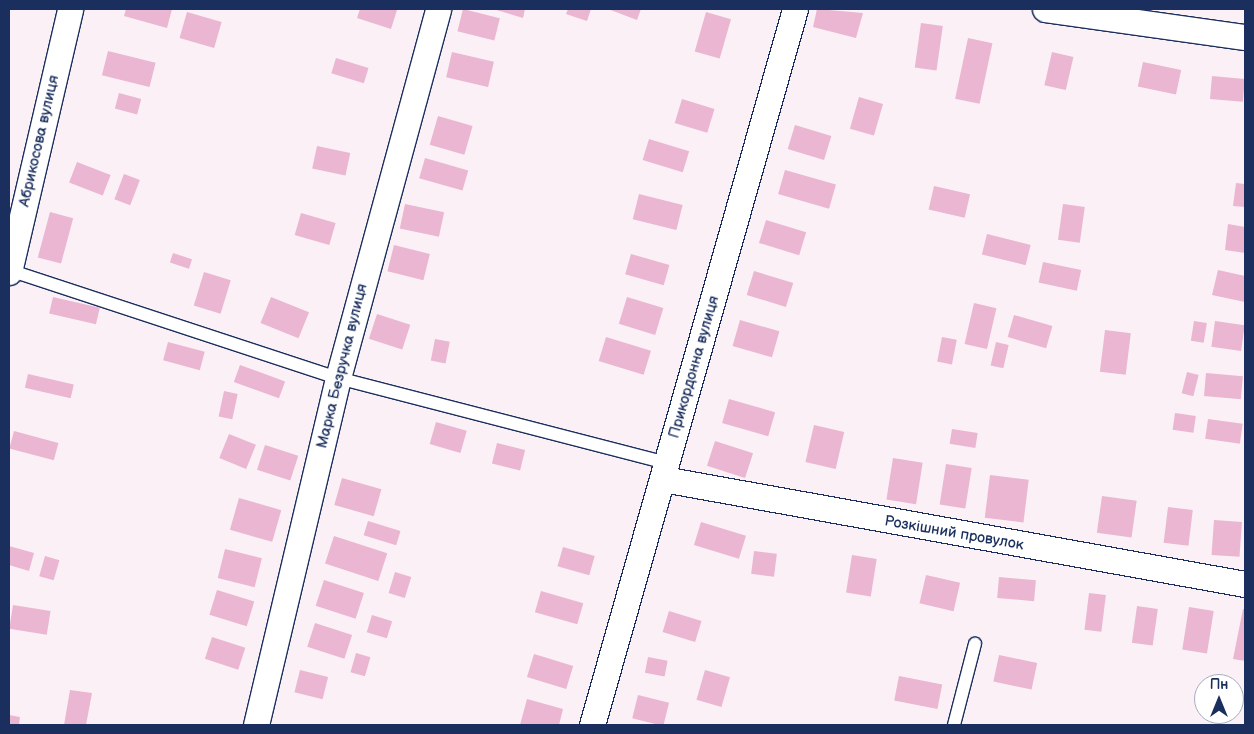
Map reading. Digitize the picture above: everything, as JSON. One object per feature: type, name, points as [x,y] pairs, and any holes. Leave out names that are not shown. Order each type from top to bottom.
[{"type":"street","name":"Абрикосова вулиця","points":[[9,271],[70,9]]},
{"type":"street","name":"Марка Безручка вулиця","points":[[256,725],[338,378],[438,9]]},
{"type":"street","name":"Прикордонна вулиця","points":[[592,725],[795,9]]},
{"type":"street","points":[[1045,9],[1245,37]]},
{"type":"street","name":"Розкішний провулок","points":[[665,471],[1245,584]]},
{"type":"lane","points":[[9,271],[338,378],[665,471]]},
{"type":"lane","points":[[954,725],[975,644]]},
{"type":"building","points":[[126,9],[172,9],[167,28],[124,16]]},
{"type":"building","points":[[360,9],[397,10],[391,29],[357,18]]},
{"type":"building","points":[[463,9],[500,18],[494,41],[457,31]]},
{"type":"building","points":[[493,9],[525,9],[523,18]]},
{"type":"building","points":[[568,9],[591,9],[587,21],[566,14]]},
{"type":"building","points":[[608,9],[641,9],[637,20]]},
{"type":"building","points":[[817,9],[863,13],[856,38],[813,27]]},
{"type":"building","points":[[187,12],[222,22],[214,48],[180,38]]},
{"type":"building","points":[[706,12],[731,19],[720,59],[695,51]]},
{"type":"building","points":[[921,23],[943,26],[937,71],[915,68]]},
{"type":"building","points":[[968,38],[992,43],[980,104],[955,99]]},
{"type":"building","points":[[108,51],[156,63],[149,87],[102,75]]},
{"type":"building","points":[[452,52],[494,62],[488,87],[446,77]]},
{"type":"building","points":[[1052,52],[1073,57],[1066,90],[1044,85]]},
{"type":"building","points":[[336,58],[369,68],[364,83],[331,73]]},
{"type":"building","points":[[1143,62],[1181,70],[1176,95],[1138,86]]},
{"type":"building","points":[[1212,76],[1245,79],[1243,102],[1210,99]]},
{"type":"building","points":[[119,93],[141,99],[137,114],[115,108]]},
{"type":"building","points":[[859,97],[883,104],[874,136],[850,129]]},
{"type":"building","points":[[682,99],[715,109],[707,133],[675,123]]},
{"type":"building","points":[[438,116],[473,126],[464,155],[430,145]]},
{"type":"building","points":[[795,125],[831,136],[824,160],[788,149]]},
{"type":"building","points":[[649,139],[689,151],[683,172],[643,160]]},
{"type":"building","points":[[317,146],[350,153],[345,176],[312,168]]},
{"type":"building","points":[[425,158],[468,170],[462,191],[419,178]]},
{"type":"building","points":[[77,162],[111,175],[103,195],[69,183]]},
{"type":"building","points":[[785,170],[836,185],[829,209],[778,194]]},
{"type":"building","points":[[124,174],[140,180],[130,205],[114,199]]},
{"type":"building","points":[[1236,183],[1245,184],[1245,207],[1233,206]]},
{"type":"building","points":[[934,186],[970,194],[965,218],[929,209]]},
{"type":"building","points":[[639,194],[683,205],[676,230],[633,219]]},
{"type":"building","points":[[405,204],[444,212],[439,237],[400,228]]},
{"type":"building","points":[[1063,204],[1085,207],[1080,243],[1058,240]]},
{"type":"building","points":[[50,212],[73,218],[61,264],[38,257]]},
{"type":"building","points":[[301,213],[336,223],[329,245],[295,235]]},
{"type":"building","points":[[766,220],[806,232],[799,255],[759,243]]},
{"type":"building","points":[[1228,224],[1245,227],[1245,253],[1225,250]]},
{"type":"building","points":[[987,234],[1031,245],[1026,265],[982,254]]},
{"type":"building","points":[[394,245],[430,254],[423,280],[387,271]]},
{"type":"building","points":[[173,253],[192,259],[189,269],[170,263]]},
{"type":"building","points":[[631,254],[669,265],[664,285],[625,274]]},
{"type":"building","points":[[1043,262],[1081,270],[1077,291],[1039,283]]},
{"type":"building","points":[[1218,270],[1245,276],[1245,302],[1212,295]]},
{"type":"building","points":[[754,271],[793,283],[786,307],[747,295]]},
{"type":"building","points":[[204,272],[231,280],[221,314],[194,305]]},
{"type":"building","points":[[53,297],[100,308],[96,324],[49,314]]},
{"type":"building","points":[[271,297],[309,312],[299,338],[261,323]]},
{"type":"building","points":[[627,297],[663,308],[655,335],[619,324]]},
{"type":"building","points":[[974,303],[996,308],[987,349],[965,344]]},
{"type":"building","points":[[377,314],[410,325],[402,350],[369,339]]},
{"type":"building","points":[[1014,315],[1052,326],[1046,348],[1008,337]]},
{"type":"building","points":[[740,320],[779,331],[772,357],[733,346]]},
{"type":"building","points":[[1194,321],[1207,323],[1204,343],[1191,341]]},
{"type":"building","points":[[1215,321],[1245,325],[1241,351],[1211,347]]},
{"type":"building","points":[[1105,330],[1131,333],[1126,375],[1100,372]]},
{"type":"building","points":[[606,337],[651,351],[644,375],[599,361]]},
{"type":"building","points":[[942,337],[957,340],[952,364],[937,362]]},
{"type":"building","points":[[435,339],[450,342],[446,363],[431,361]]},
{"type":"building","points":[[168,342],[205,352],[200,370],[163,360]]},
{"type":"building","points":[[996,342],[1009,345],[1003,368],[991,365]]},
{"type":"building","points":[[240,365],[285,381],[279,398],[234,382]]},
{"type":"building","points":[[1187,372],[1199,375],[1193,396],[1182,393]]},
{"type":"building","points":[[1206,373],[1243,376],[1241,399],[1204,396]]},
{"type":"building","points":[[28,374],[74,385],[71,398],[25,388]]},
{"type":"building","points":[[224,391],[238,394],[232,419],[219,416]]},
{"type":"building","points":[[729,399],[775,412],[768,436],[722,423]]},
{"type":"building","points":[[1175,413],[1196,416],[1193,433],[1173,430]]},
{"type":"building","points":[[1208,419],[1243,424],[1240,444],[1205,439]]},
{"type":"building","points":[[436,422],[467,431],[460,453],[430,444]]},
{"type":"building","points":[[814,425],[844,432],[836,469],[805,462]]},
{"type":"building","points":[[952,429],[978,433],[975,448],[950,444]]},
{"type":"building","points":[[14,431],[58,443],[54,460],[9,448]]},
{"type":"building","points":[[229,434],[256,445],[246,469],[219,458]]},
{"type":"building","points":[[715,441],[753,453],[745,478],[707,466]]},
{"type":"building","points":[[497,443],[525,450],[520,470],[492,463]]},
{"type":"building","points":[[265,445],[298,456],[290,481],[257,470]]},
{"type":"building","points":[[893,458],[923,463],[916,504],[886,499]]},
{"type":"building","points":[[946,464],[972,468],[965,509],[940,504]]},
{"type":"building","points":[[990,475],[1029,480],[1023,522],[985,518]]},
{"type":"building","points":[[342,478],[381,489],[374,516],[334,505]]},
{"type":"building","points":[[1102,496],[1137,501],[1132,538],[1097,533]]},
{"type":"building","points":[[239,498],[281,510],[272,542],[230,530]]},
{"type":"building","points":[[1168,507],[1193,510],[1188,546],[1164,543]]},
{"type":"building","points":[[1214,520],[1242,522],[1239,557],[1212,555]]},
{"type":"building","points":[[368,521],[401,531],[396,545],[364,535]]},
{"type":"building","points":[[701,522],[746,536],[739,559],[694,545]]},
{"type":"building","points":[[334,536],[387,553],[378,581],[325,564]]},
{"type":"building","points":[[9,546],[34,553],[29,571],[9,565]]},
{"type":"building","points":[[563,547],[595,556],[589,575],[557,566]]},
{"type":"building","points":[[225,549],[262,558],[255,587],[218,578]]},
{"type":"building","points":[[754,551],[777,554],[774,577],[751,574]]},
{"type":"building","points":[[852,555],[877,559],[871,596],[846,593]]},
{"type":"building","points":[[45,556],[59,560],[54,580],[39,576]]},
{"type":"building","points":[[395,572],[411,577],[405,598],[389,593]]},
{"type":"building","points":[[926,575],[960,583],[954,611],[919,603]]},
{"type":"building","points":[[999,577],[1036,580],[1034,601],[997,598]]},
{"type":"building","points":[[324,580],[364,593],[356,619],[316,606]]},
{"type":"building","points":[[217,590],[254,601],[247,626],[209,615]]},
{"type":"building","points":[[541,591],[583,603],[577,624],[535,612]]},
{"type":"building","points":[[1089,593],[1106,595],[1101,632],[1084,630]]},
{"type":"building","points":[[13,605],[51,611],[47,635],[9,629]]},
{"type":"building","points":[[1137,606],[1158,609],[1153,646],[1132,643]]},
{"type":"building","points":[[1189,607],[1214,611],[1207,653],[1182,649]]},
{"type":"building","points":[[1243,609],[1245,609],[1245,661],[1233,659]]},
{"type":"building","points":[[669,611],[702,621],[695,642],[663,632]]},
{"type":"building","points":[[372,615],[392,621],[387,638],[367,632]]},
{"type":"building","points":[[315,623],[352,635],[344,659],[307,647]]},
{"type":"building","points":[[212,637],[245,648],[238,670],[205,659]]},
{"type":"building","points":[[356,653],[370,657],[365,676],[350,672]]},
{"type":"building","points":[[534,654],[573,666],[566,689],[527,677]]},
{"type":"building","points":[[999,655],[1037,663],[1032,690],[993,681]]},
{"type":"building","points":[[648,657],[668,661],[665,677],[645,673]]},
{"type":"building","points":[[300,670],[328,677],[323,699],[294,692]]},
{"type":"building","points":[[705,670],[730,677],[721,707],[696,700]]},
{"type":"building","points":[[899,676],[942,684],[937,709],[894,701]]},
{"type":"building","points":[[70,690],[92,693],[86,725],[64,725]]},
{"type":"building","points":[[638,695],[669,703],[663,725],[632,718]]},
{"type":"building","points":[[527,699],[563,709],[559,725],[520,725]]},
{"type":"building","points":[[9,715],[20,717],[19,725],[9,725]]}]
